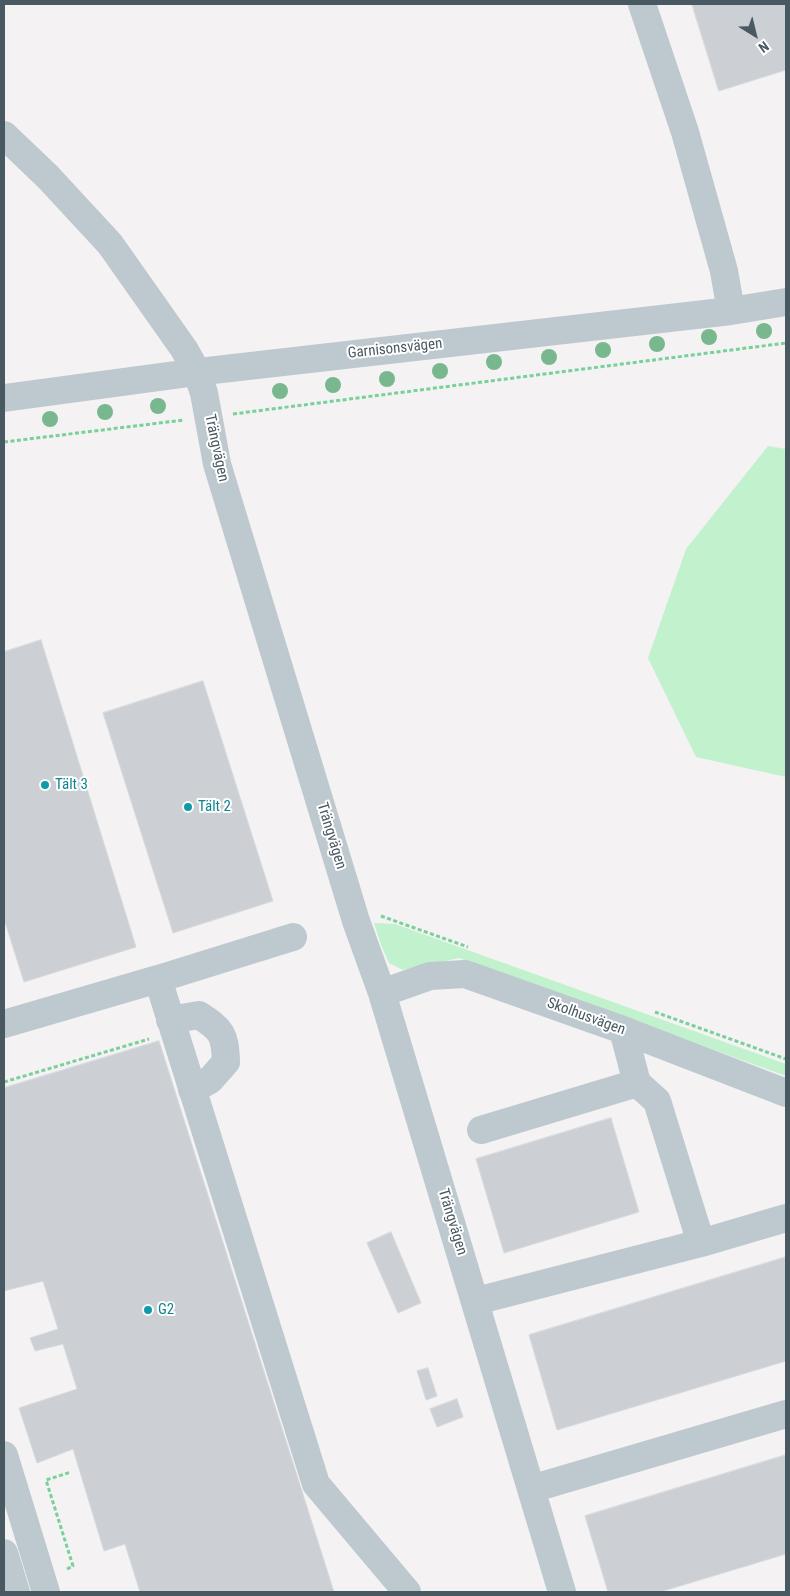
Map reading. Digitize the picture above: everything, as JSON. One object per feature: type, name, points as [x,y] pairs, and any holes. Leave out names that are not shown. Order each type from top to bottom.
[{"type":"street","points":[[642,4],[685,132],[724,270],[731,311]]},
{"type":"street","name":"Trängvägen","points":[[4,135],[48,177],[110,244],[184,349],[197,372],[204,393],[217,464],[356,921],[382,993],[562,1592]]},
{"type":"street","name":"Garnisonsvägen","points":[[4,398],[197,372],[731,311],[786,302]]},
{"type":"street","points":[[4,1024],[293,937]]},
{"type":"street","name":"Skolhusvägen","points":[[382,993],[430,976],[466,974],[623,1030],[786,1093]]},
{"type":"street","points":[[158,979],[316,1484],[407,1592]]},
{"type":"street","points":[[170,1020],[199,1015],[217,1027],[226,1042],[226,1062],[210,1080],[192,1090]]},
{"type":"street","points":[[623,1030],[637,1083],[657,1101],[701,1243]]},
{"type":"street","points":[[481,1130],[637,1083]]},
{"type":"street","points":[[476,1301],[701,1243],[786,1218]]},
{"type":"street","points":[[531,1489],[786,1414]]},
{"type":"street","points":[[4,1455],[46,1592]]},
{"type":"street","points":[[4,1553],[16,1592]]},
{"type":"path","points":[[236,413],[786,343]]},
{"type":"path","points":[[4,442],[185,420]]},
{"type":"path","points":[[4,1082],[130,1044]]},
{"type":"path","points":[[67,1569],[74,1566],[46,1480],[71,1472]]},
{"type":"green space","points":[[768,446],[786,449],[786,777],[696,757],[648,658],[686,549]]},
{"type":"green space","points":[[374,923],[395,924],[786,1064],[786,1076],[459,958],[403,970],[389,963]]},
{"type":"building","points":[[692,4],[786,4],[786,70],[719,91]]},
{"type":"building","name":"Tält 3","points":[[41,640],[136,947],[24,982],[4,919],[4,652]]},
{"type":"building","name":"Tält 2","points":[[203,681],[273,901],[173,933],[103,713]]},
{"type":"building","name":"G2","points":[[159,1041],[334,1592],[140,1592],[125,1544],[104,1551],[73,1449],[37,1463],[19,1408],[77,1389],[63,1344],[35,1351],[30,1338],[58,1329],[43,1281],[4,1291],[4,1088]]},
{"type":"building","points":[[611,1118],[639,1212],[504,1253],[476,1159]]},
{"type":"building","points":[[391,1232],[421,1303],[398,1313],[367,1243]]},
{"type":"building","points":[[786,1257],[786,1361],[557,1430],[529,1335]]},
{"type":"building","points":[[428,1368],[437,1396],[426,1400],[417,1371]]},
{"type":"building","points":[[457,1399],[463,1417],[437,1427],[430,1409]]},
{"type":"building","points":[[786,1455],[786,1554],[660,1592],[608,1592],[585,1516]]},
{"type":"place","name":"Tält 3","points":[[45,785]]},
{"type":"place","name":"Tält 2","points":[[188,807]]},
{"type":"place","name":"G2","points":[[148,1310]]}]
